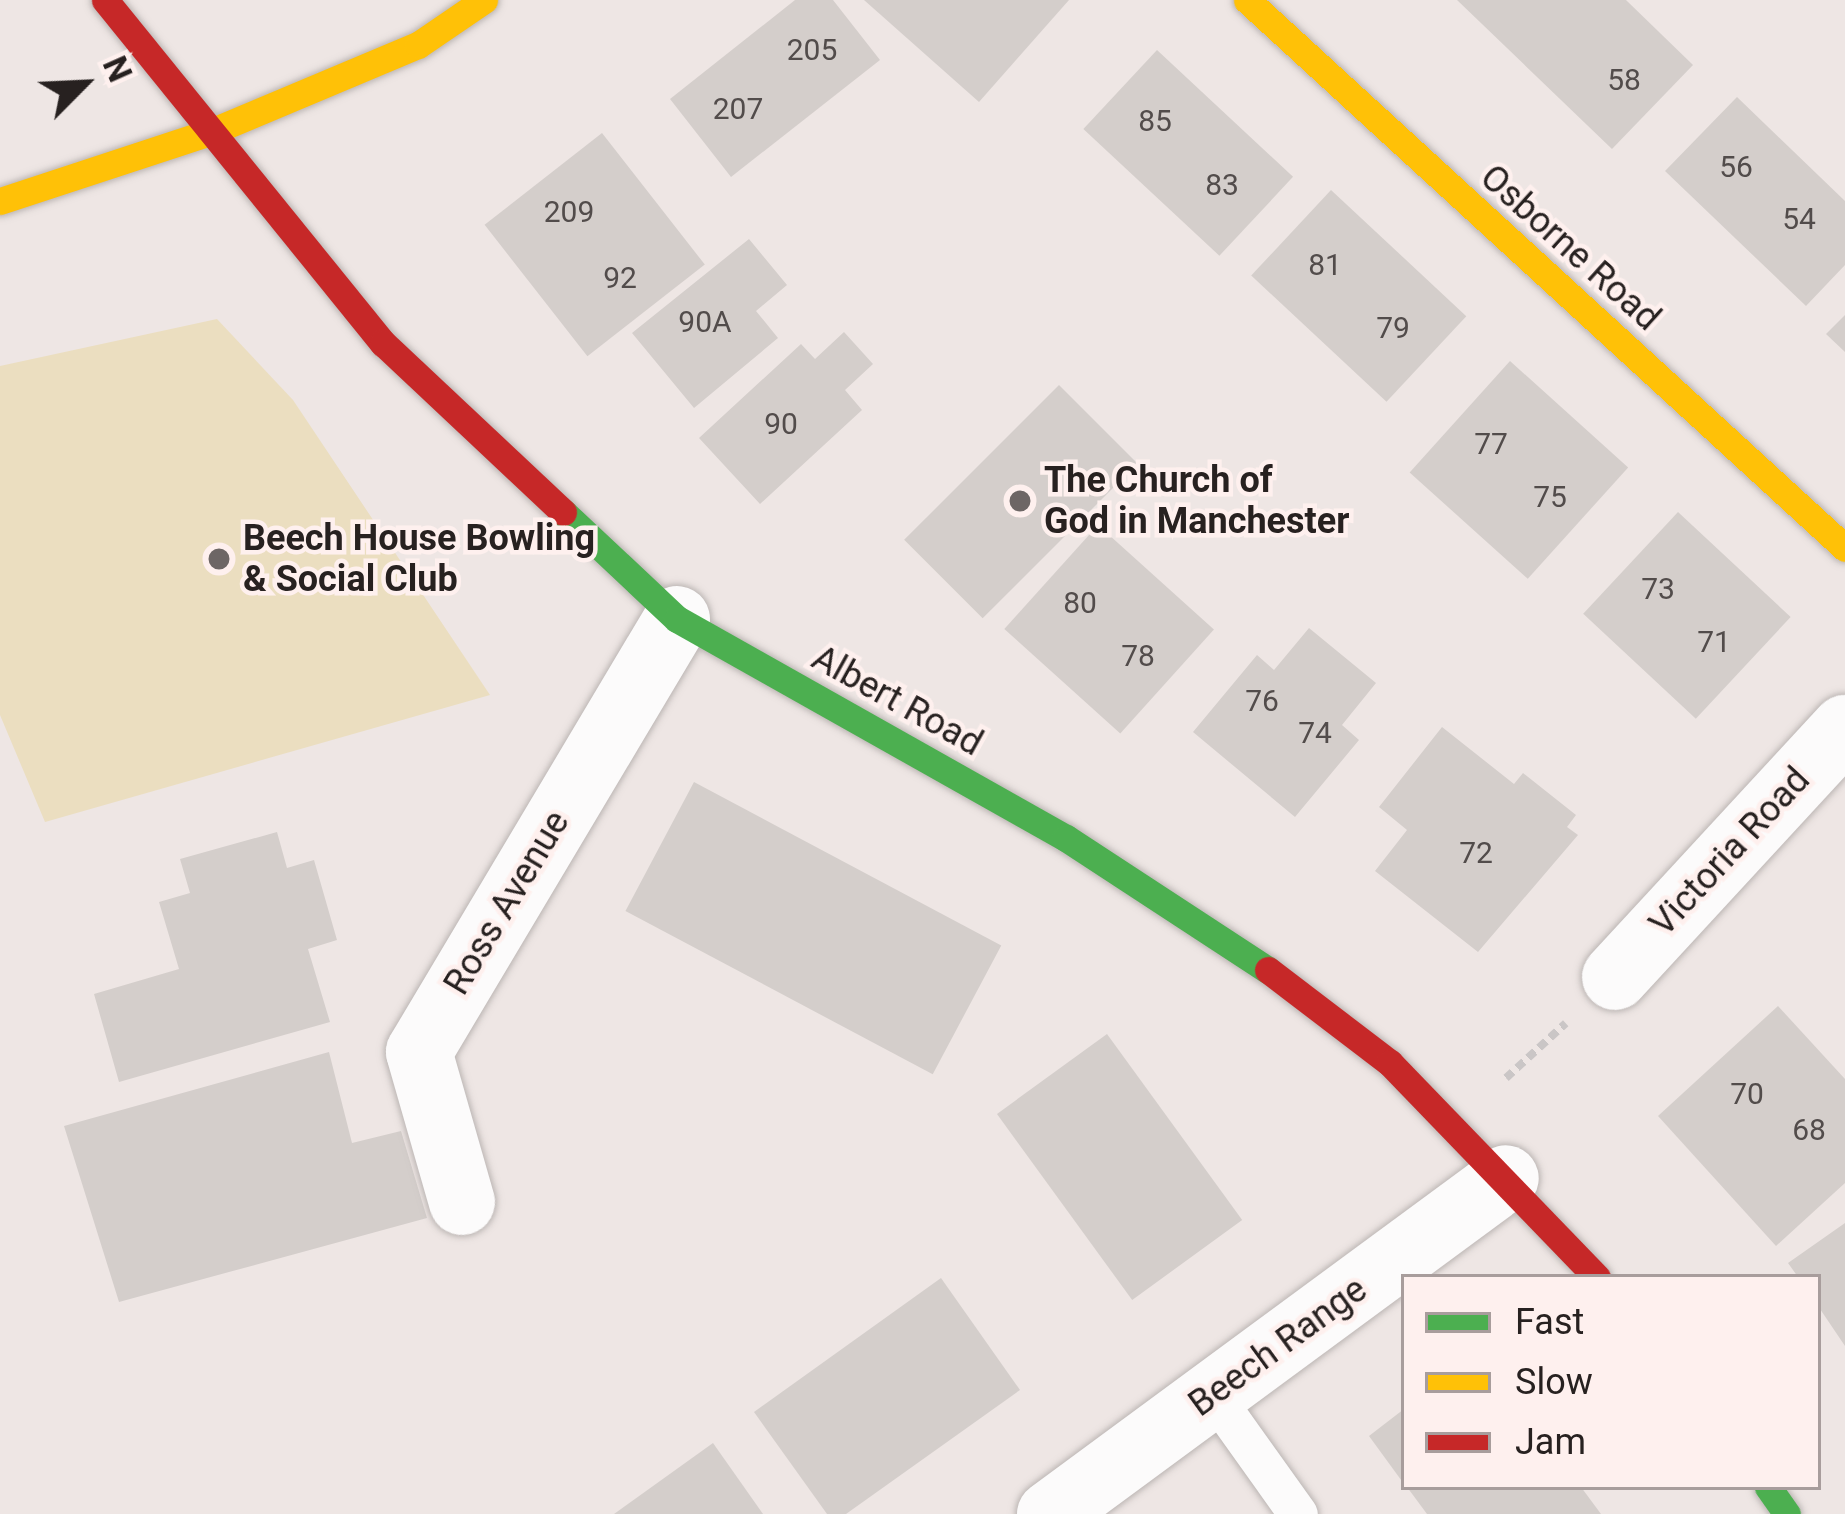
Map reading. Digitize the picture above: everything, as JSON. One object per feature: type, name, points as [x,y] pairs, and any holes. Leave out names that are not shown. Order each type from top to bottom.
[{"type":"main road","name":"Albert Road","points":[[105,0],[213,131],[314,266],[436,400],[677,619],[1066,838],[1241,949],[1390,1064],[1506,1178],[1594,1274]]},
{"type":"main road","points":[[0,201],[213,131],[418,45],[484,0]]},
{"type":"main road","name":"Osborne Road","points":[[1246,0],[1845,548]]},
{"type":"street","name":"Ross Avenue","points":[[462,1202],[418,1052],[677,619]]},
{"type":"street","name":"Victoria Road","points":[[1615,976],[1845,728]]},
{"type":"street","name":"Beech Range","points":[[1050,1514],[1506,1178]]},
{"type":"lane","points":[[1213,1395],[1298,1514]]},
{"type":"path","points":[[1454,1127],[1615,976]]},
{"type":"shaded area","points":[[217,319],[293,400],[490,695],[45,822],[0,715],[0,366]]},
{"type":"building","points":[[795,0],[833,0],[880,60],[731,177],[670,99]]},
{"type":"building","points":[[864,0],[1069,0],[979,102]]},
{"type":"building","points":[[1457,0],[1626,0],[1693,65],[1612,149]]},
{"type":"building","points":[[1157,50],[1293,177],[1219,256],[1083,129]]},
{"type":"building","points":[[1737,97],[1845,201],[1845,265],[1806,306],[1665,171]]},
{"type":"building","points":[[602,133],[705,265],[587,356],[485,225]]},
{"type":"building","points":[[1331,190],[1466,316],[1387,402],[1251,276]]},
{"type":"building","points":[[749,239],[787,285],[756,311],[778,338],[694,408],[632,333]]},
{"type":"building","points":[[1845,315],[1845,352],[1826,334]]},
{"type":"building","points":[[844,332],[873,364],[845,390],[862,410],[760,504],[699,438],[801,344],[815,359]]},
{"type":"building","points":[[1510,361],[1628,467],[1528,579],[1410,472]]},
{"type":"building","name":"The Church of God in Manchester","points":[[1059,385],[1137,463],[983,618],[904,540]]},
{"type":"building","points":[[1678,512],[1791,617],[1696,719],[1583,614]]},
{"type":"building","points":[[1098,525],[1214,629],[1120,733],[1004,629]]},
{"type":"building","points":[[1309,628],[1376,683],[1342,725],[1359,740],[1295,817],[1193,732],[1257,655],[1274,670]]},
{"type":"building","points":[[1442,727],[1514,784],[1523,773],[1576,815],[1567,827],[1578,835],[1478,952],[1375,871],[1407,830],[1379,807]]},
{"type":"building","points":[[694,782],[1001,945],[933,1074],[625,911]]},
{"type":"building","points":[[277,832],[287,868],[314,860],[337,940],[308,949],[330,1022],[119,1082],[94,994],[179,969],[159,902],[190,893],[180,859]]},
{"type":"building","points":[[1778,1006],[1845,1079],[1845,1183],[1776,1246],[1658,1116]]},
{"type":"building","points":[[1107,1034],[1242,1220],[1132,1300],[997,1114]]},
{"type":"building","points":[[329,1052],[352,1143],[401,1131],[427,1218],[119,1302],[64,1126]]},
{"type":"building","points":[[1845,1223],[1845,1346],[1821,1310],[1821,1274],[1796,1274],[1788,1263]]},
{"type":"building","points":[[941,1278],[1020,1390],[846,1514],[827,1514],[754,1412]]},
{"type":"building","points":[[1401,1411],[1401,1480],[1369,1436]]},
{"type":"building","points":[[713,1443],[763,1514],[614,1514]]},
{"type":"building","points":[[1409,1490],[1583,1490],[1601,1514],[1427,1514]]},
{"type":"traffic: fast","points":[[563,512],[677,619],[1066,838],[1268,970]]},
{"type":"traffic: fast","points":[[1770,1490],[1787,1514]]},
{"type":"traffic: slow","points":[[0,201],[213,131],[418,45],[484,0]]},
{"type":"traffic: slow","points":[[1247,0],[1845,548]]},
{"type":"traffic: jam","points":[[105,0],[383,343],[563,512]]},
{"type":"traffic: jam","points":[[1268,970],[1390,1063],[1594,1274]]},
{"type":"place","name":"The Church of God in Manchester","points":[[1020,501]]},
{"type":"place","name":"Beech House Bowling & Social Club","points":[[219,559]]}]
